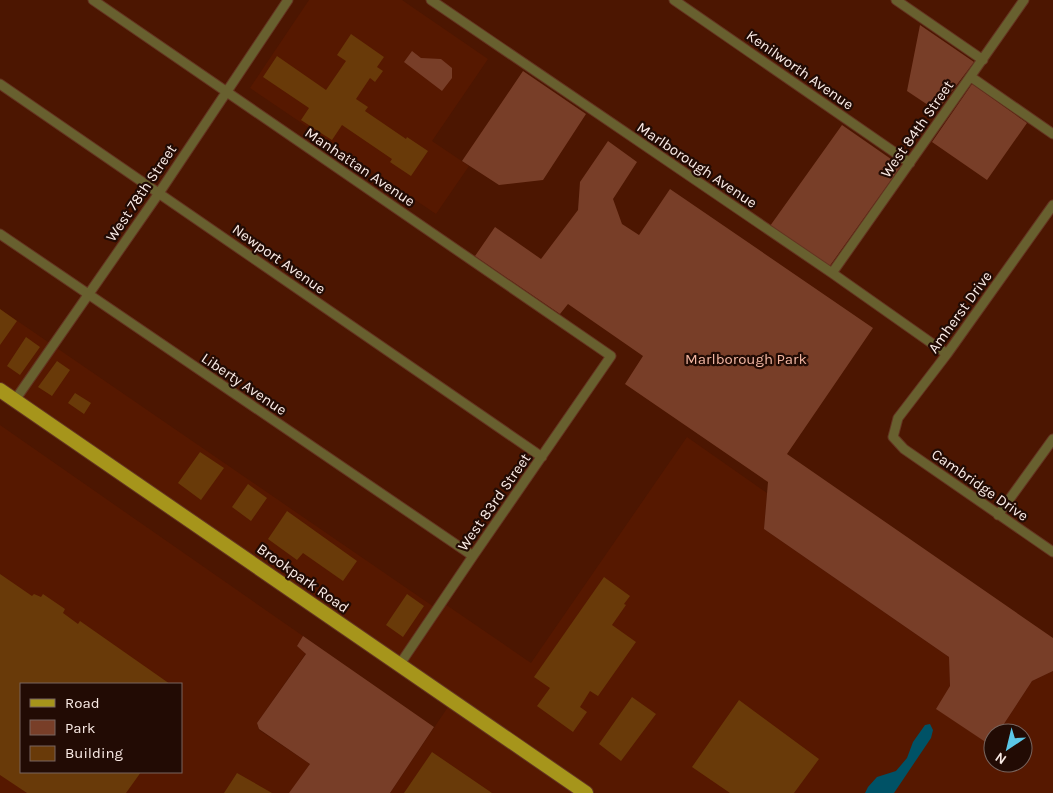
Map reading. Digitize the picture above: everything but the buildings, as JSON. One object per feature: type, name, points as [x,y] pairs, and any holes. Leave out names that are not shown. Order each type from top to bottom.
[{"type":"main road","name":"Brookpark Road","points":[[0,390],[586,793]]},
{"type":"street","name":"Manhattan Avenue","points":[[92,0],[611,356]]},
{"type":"street","name":"West 78th Street","points":[[15,400],[159,193],[288,0]]},
{"type":"street","name":"Marlborough Avenue","points":[[431,0],[832,273],[947,354]]},
{"type":"street","name":"Kenilworth Avenue","points":[[674,0],[910,163]]},
{"type":"street","points":[[896,0],[982,60]]},
{"type":"street","name":"West 84th Street","points":[[832,273],[1024,0]]},
{"type":"street","points":[[971,77],[1053,134]]},
{"type":"street","name":"Newport Avenue","points":[[0,84],[542,457]]},
{"type":"street","name":"Amherst Drive","points":[[893,437],[898,418],[947,354],[1053,205]]},
{"type":"street","name":"Liberty Avenue","points":[[0,234],[473,556]]},
{"type":"street","name":"West 83rd Street","points":[[400,664],[611,356]]},
{"type":"street","name":"Cambridge Drive","points":[[893,437],[904,449],[1053,552]]},
{"type":"street","points":[[998,515],[1053,439]]},
{"type":"shaded area","points":[[309,0],[402,0],[488,59],[432,141],[469,166],[436,214],[250,88]]},
{"type":"shaded area","points":[[0,309],[437,609],[442,602],[531,663],[687,437],[767,493],[764,529],[949,657],[950,686],[983,739],[983,773],[1033,773],[1033,723],[1005,723],[1032,681],[1053,671],[1053,793],[595,793],[0,383]]},
{"type":"shaded area","points":[[0,425],[303,636],[297,646],[306,653],[257,723],[259,730],[310,764],[290,793],[0,793]]},
{"type":"shaded area","points":[[448,707],[573,793],[390,793]]},
{"type":"green space","points":[[920,25],[974,62],[937,111],[907,91]]},
{"type":"green space","points":[[412,51],[421,58],[441,59],[452,68],[452,78],[442,91],[404,62]]},
{"type":"green space","points":[[523,71],[586,114],[543,180],[499,185],[462,161]]},
{"type":"green space","points":[[972,84],[1027,123],[987,180],[932,142]]},
{"type":"green space","points":[[842,125],[901,166],[829,267],[770,226]]},
{"type":"green space","name":"Marlborough Park","points":[[608,141],[637,162],[613,199],[622,224],[639,235],[670,189],[873,328],[787,454],[1053,638],[1053,671],[1032,681],[1005,723],[983,723],[983,740],[936,709],[950,686],[949,657],[764,529],[768,482],[625,384],[643,356],[568,304],[560,314],[475,256],[495,227],[541,259],[578,210],[580,182]]},
{"type":"green space","points":[[303,636],[434,727],[390,793],[289,793],[310,764],[259,729],[257,723],[306,654],[297,646]]},
{"type":"water","points":[[930,724],[933,730],[931,738],[894,793],[865,793],[877,777],[896,771],[907,758],[913,742],[925,725]]}]
